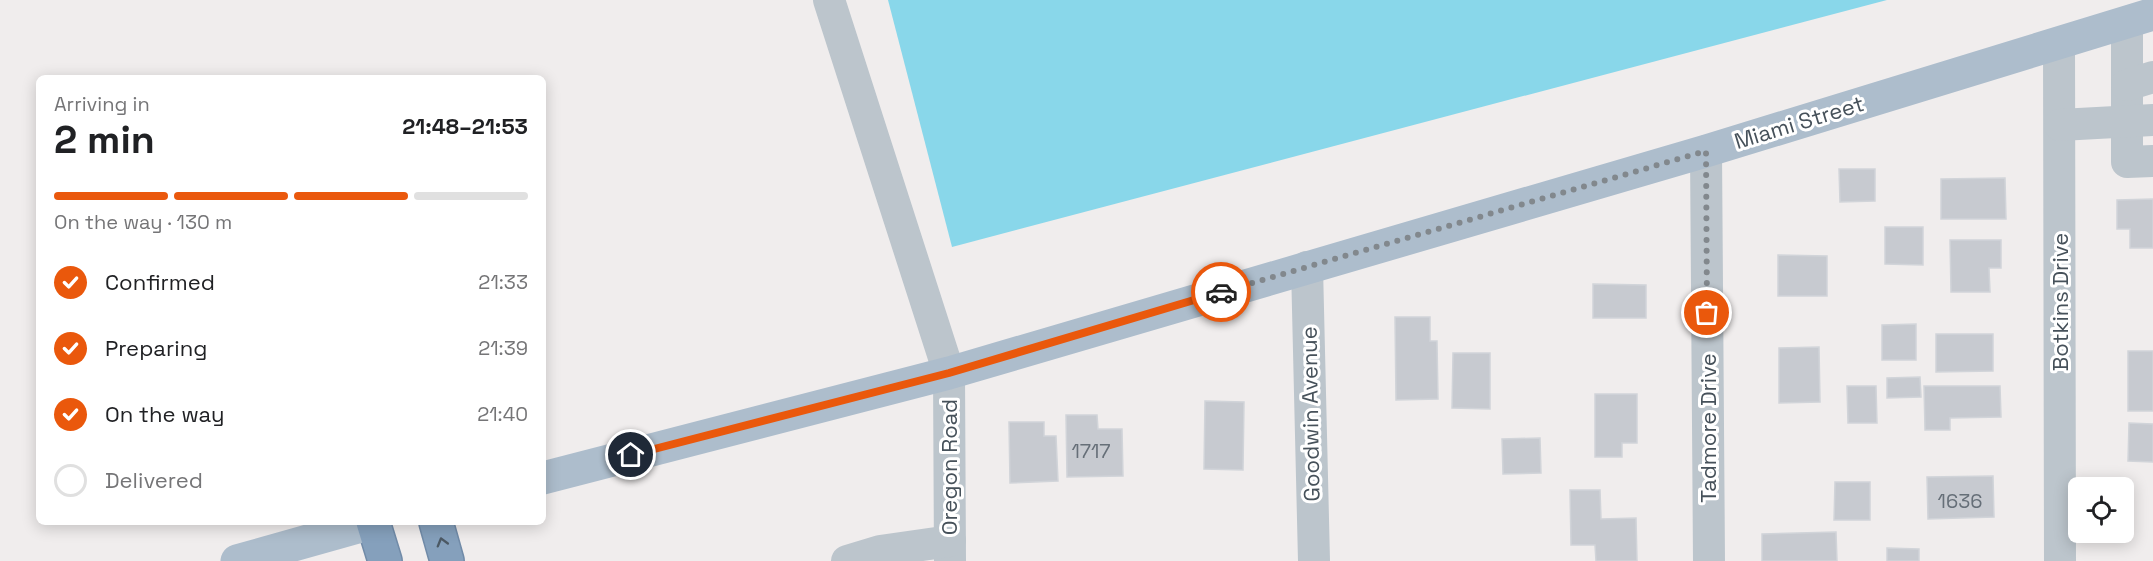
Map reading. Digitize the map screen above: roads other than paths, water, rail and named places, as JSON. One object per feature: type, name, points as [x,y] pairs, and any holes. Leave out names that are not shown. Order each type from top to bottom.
[{"type":"highway","points":[[375,525],[385,561]]},
{"type":"highway","points":[[437,525],[447,561]]},
{"type":"main road","name":"Miami Street","points":[[546,477],[949,373],[1706,151],[2140,18]]},
{"type":"main road","points":[[237,561],[363,525]]},
{"type":"street","name":"Oregon Road","points":[[829,0],[949,373],[950,551]]},
{"type":"street","points":[[2140,18],[2140,121],[2127,162],[2153,161]]},
{"type":"street","name":"Botkins Drive","points":[[2059,43],[2060,561]]},
{"type":"street","points":[[2060,125],[2140,121]]},
{"type":"street","name":"Tadmore Drive","points":[[1706,151],[1708,561]]},
{"type":"street","name":"Goodwin Avenue","points":[[1307,267],[1314,561]]},
{"type":"street","points":[[847,561],[880,551],[950,551]]},
{"type":"water","points":[[888,0],[1887,0],[952,247]]}]
